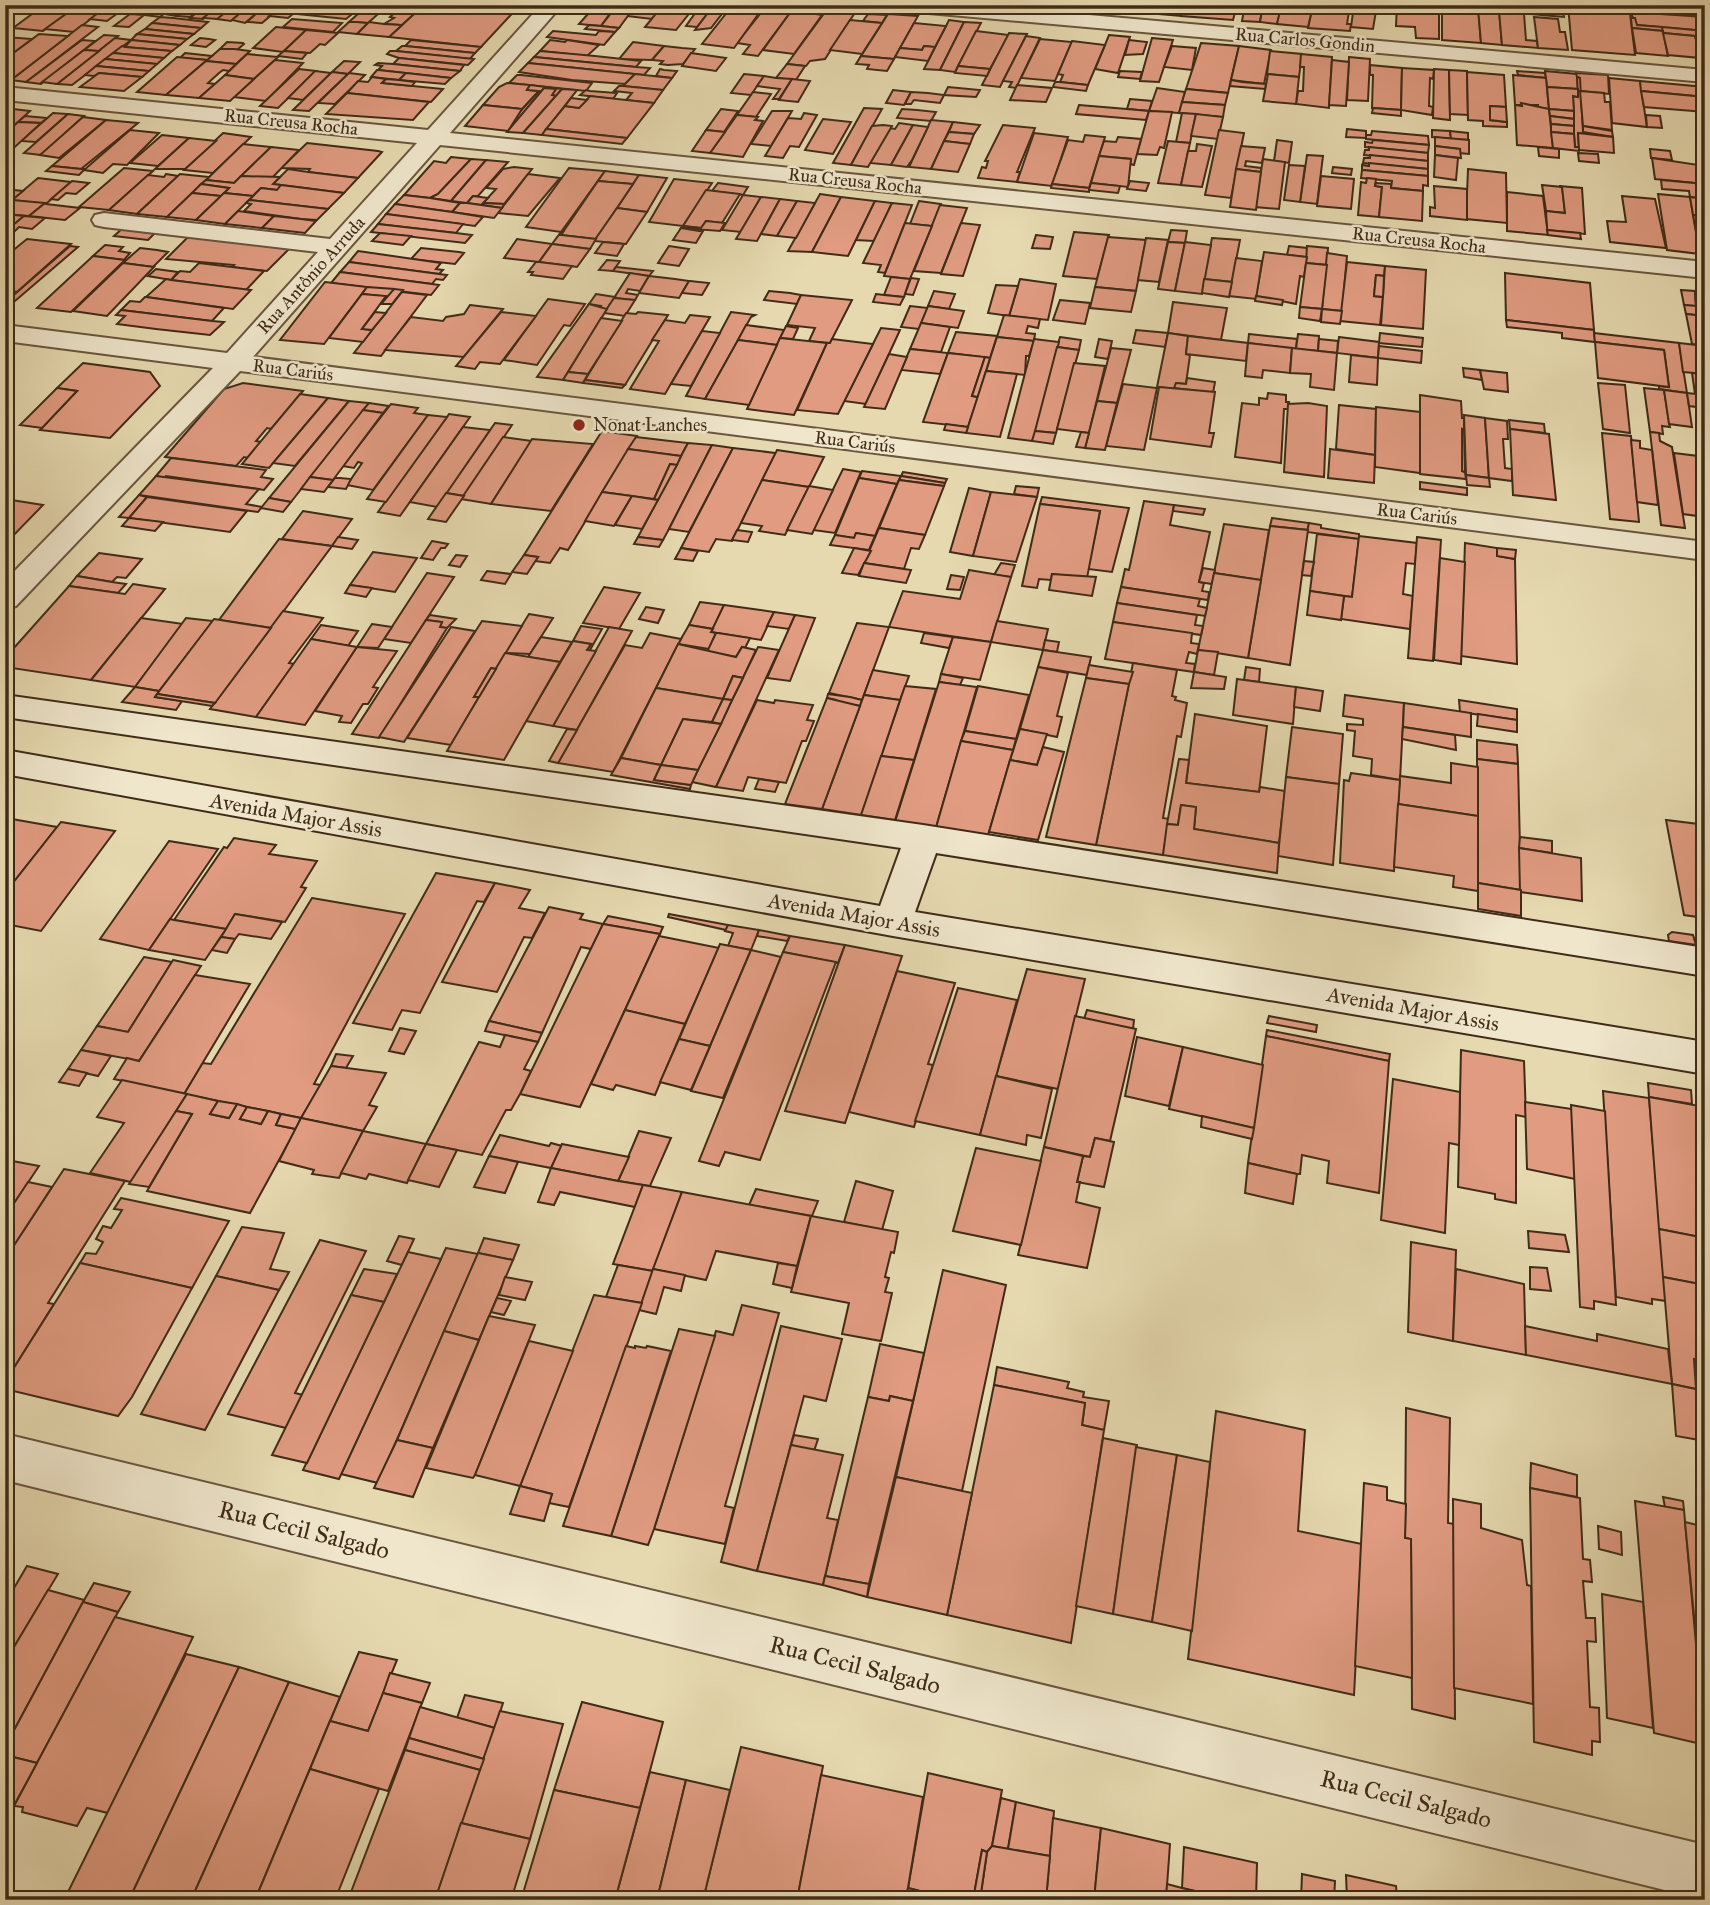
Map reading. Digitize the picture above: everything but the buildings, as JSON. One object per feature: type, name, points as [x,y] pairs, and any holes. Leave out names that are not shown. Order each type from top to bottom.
[{"type":"street","name":"Rua Antônio Arruda","points":[[5,599],[234,362],[552,5]]},
{"type":"street","name":"Rua Carlos Gondin","points":[[905,5],[1705,76]]},
{"type":"street","name":"Rua Creusa Rocha","points":[[5,93],[1705,270]]},
{"type":"street","points":[[104,220],[337,247]]},
{"type":"street","name":"Rua Cariús","points":[[5,333],[1705,551]]},
{"type":"street","points":[[5,706],[923,838],[1705,962]]},
{"type":"street","name":"Avenida Major Assis","points":[[5,762],[893,922],[1705,1058]]},
{"type":"street","points":[[893,922],[923,838]]},
{"type":"street","name":"Rua Cecil Salgado","points":[[5,1457],[1705,1872]]},
{"type":"place","name":"Nonat Lanches","points":[[579,425]]}]
